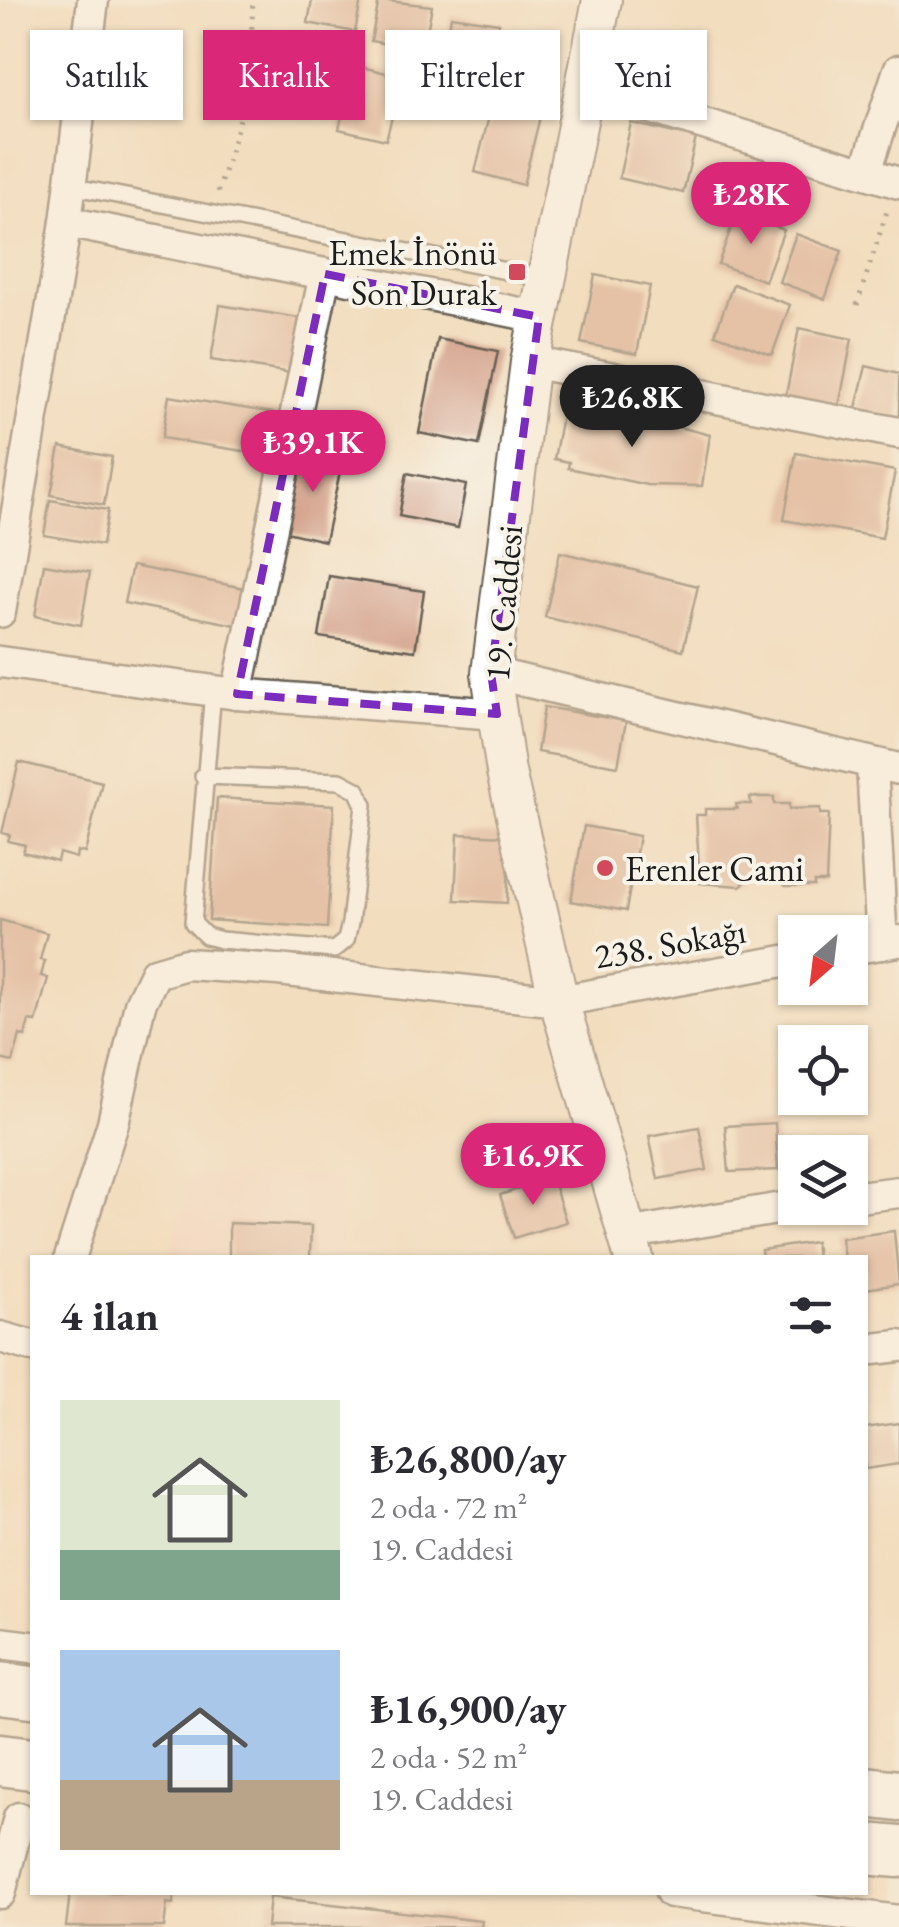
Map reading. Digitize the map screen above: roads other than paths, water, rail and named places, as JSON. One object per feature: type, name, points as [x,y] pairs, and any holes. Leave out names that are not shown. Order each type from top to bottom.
[{"type":"highway","points":[[0,1688],[30,1692]]},
{"type":"highway","points":[[0,1760],[30,1764]]},
{"type":"highway","points":[[868,1792],[899,1796]]},
{"type":"highway","points":[[868,1849],[899,1852]]},
{"type":"street","points":[[0,612],[66,222],[93,0]]},
{"type":"street","name":"19. Caddesi","points":[[596,30],[602,0]]},
{"type":"street","points":[[866,172],[899,70]]},
{"type":"street","name":"19. Caddesi","points":[[580,113],[530,362],[491,673],[506,772],[558,1000],[630,1246]]},
{"type":"street","points":[[692,120],[898,183]]},
{"type":"street","points":[[66,222],[539,318]]},
{"type":"street","points":[[225,693],[325,274]]},
{"type":"street","points":[[530,362],[899,433]]},
{"type":"street","points":[[0,662],[225,693],[497,714]]},
{"type":"street","points":[[491,673],[885,767],[890,943]]},
{"type":"street","name":"238. Sokağı","points":[[71,1255],[112,1122],[140,1004],[155,973],[186,964],[278,970],[558,1000],[778,962]]},
{"type":"street","points":[[868,1196],[899,1192]]},
{"type":"street","points":[[630,1246],[778,1210]]},
{"type":"street","points":[[0,1338],[30,1346]]},
{"type":"street","points":[[868,1350],[899,1346]]},
{"type":"street","points":[[0,1643],[30,1647]]},
{"type":"street","points":[[0,1894],[17,1818]]},
{"type":"street","points":[[688,1895],[825,1919],[899,1921]]},
{"type":"lane","points":[[70,186],[547,278]]},
{"type":"lane","points":[[203,776],[340,780],[357,790],[364,805],[346,940],[334,950],[221,940],[206,936],[193,923],[203,776],[225,693]]},
{"type":"place","name":"Emek İnönü Son Durak","points":[[517,272]]},
{"type":"place","name":"Erenler Cami","points":[[605,868]]}]
